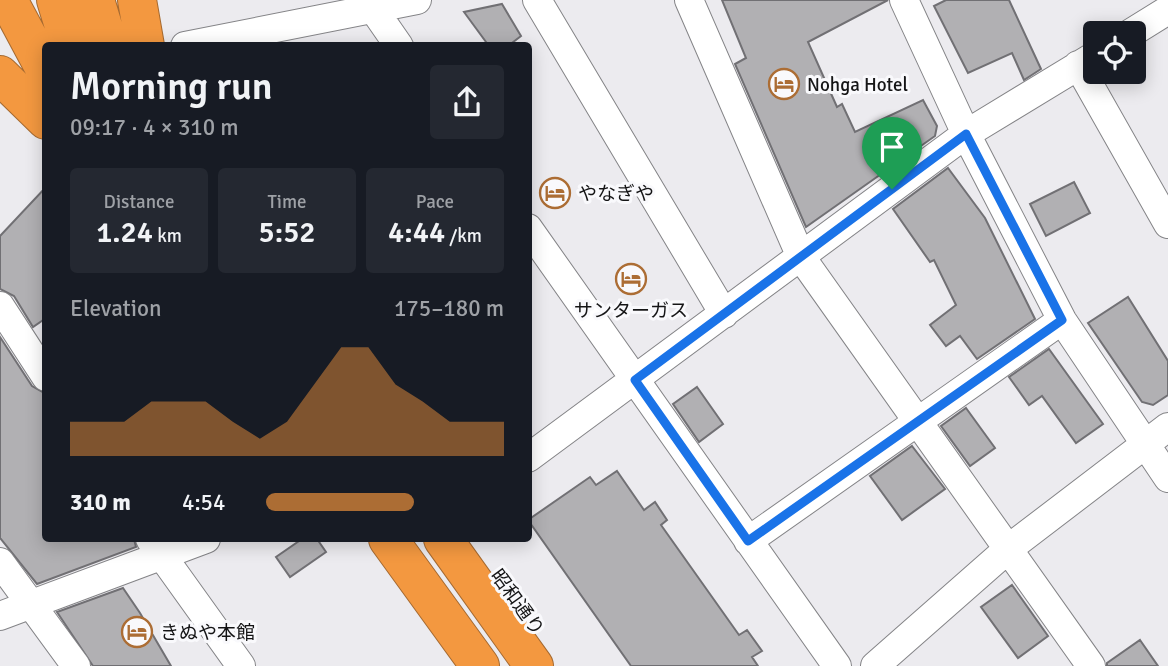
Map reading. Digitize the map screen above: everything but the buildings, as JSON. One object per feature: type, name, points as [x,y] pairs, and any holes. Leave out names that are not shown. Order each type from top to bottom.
[{"type":"highway","points":[[8,0],[42,64]]},
{"type":"highway","points":[[57,0],[69,42]]},
{"type":"highway","points":[[95,0],[108,42]]},
{"type":"highway","points":[[137,0],[144,42]]},
{"type":"highway","points":[[0,75],[42,116]]},
{"type":"highway","points":[[371,542],[456,666]]},
{"type":"highway","points":[[390,542],[480,666]]},
{"type":"highway","points":[[422,542],[511,666]]},
{"type":"highway","points":[[445,542],[534,666]]},
{"type":"highway","name":"昭和通り","points":[[474,542],[563,666]]},
{"type":"street","points":[[537,0],[724,314]]},
{"type":"street","points":[[689,0],[802,257],[1091,666]]},
{"type":"street","points":[[904,0],[966,134],[1062,320],[1168,478]]},
{"type":"street","points":[[204,42],[395,2],[399,42]]},
{"type":"street","points":[[1146,24],[1168,10]]},
{"type":"street","points":[[532,455],[966,134],[1083,62]]},
{"type":"street","points":[[1099,84],[1168,224]]},
{"type":"street","points":[[532,234],[837,666]]},
{"type":"street","points":[[0,306],[42,371]]},
{"type":"street","points":[[748,541],[1062,320]]},
{"type":"street","points":[[876,666],[1008,549],[1168,427]]},
{"type":"street","points":[[0,616],[155,548],[189,542]]},
{"type":"street","points":[[155,548],[241,666]]},
{"type":"street","points":[[0,562],[76,666]]},
{"type":"place","name":"Nohga Hotel","points":[[784,84]]},
{"type":"place","name":"やなぎや","points":[[555,193]]},
{"type":"place","name":"サンターガス","points":[[631,279]]},
{"type":"place","name":"きぬや本館","points":[[137,632]]},
{"type":"route","points":[[966,134],[1062,320],[748,541],[635,380],[892,189],[966,134]]}]
